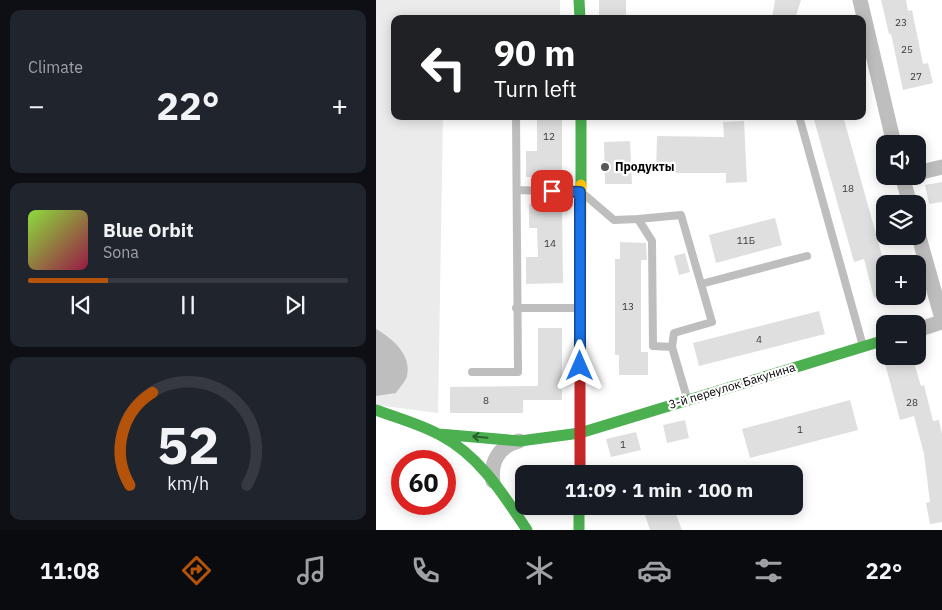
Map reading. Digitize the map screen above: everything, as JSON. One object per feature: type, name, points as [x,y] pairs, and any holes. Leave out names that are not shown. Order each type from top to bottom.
[{"type":"street","points":[[579,0],[580,15]]},
{"type":"street","points":[[860,0],[862,15]]},
{"type":"street","points":[[866,41],[892,135]]},
{"type":"street","points":[[580,120],[580,465]]},
{"type":"street","points":[[926,171],[942,167]]},
{"type":"street","points":[[921,245],[942,320],[926,326]]},
{"type":"street","name":"3-й переулок Бакунина","points":[[439,434],[520,441],[580,433],[876,342]]},
{"type":"street","points":[[376,410],[439,434],[470,454],[493,481],[527,530]]},
{"type":"street","points":[[493,481],[493,466],[500,452],[513,443],[520,441]]},
{"type":"street","points":[[579,515],[579,530]]},
{"type":"lane","points":[[472,372],[518,372],[516,308],[516,120]]},
{"type":"lane","points":[[800,120],[863,346]]},
{"type":"lane","points":[[517,190],[581,192],[614,220],[681,215],[712,322],[674,333],[672,347],[688,400]]},
{"type":"lane","points":[[638,219],[652,241],[654,346],[672,347]]},
{"type":"lane","points":[[701,284],[807,256]]},
{"type":"lane","points":[[516,308],[581,308]]},
{"type":"shaded area","points":[[376,0],[560,0],[560,15],[391,15],[391,120],[443,120],[438,413],[376,405]]},
{"type":"shaded area","points":[[376,329],[394,342],[407,361],[406,378],[396,393],[376,396]]},
{"type":"building","points":[[599,0],[626,0],[626,15],[599,15]]},
{"type":"building","points":[[775,0],[801,0],[796,15],[773,15]]},
{"type":"building","points":[[881,0],[906,0],[908,11],[912,10],[923,64],[928,63],[933,83],[903,90],[891,34],[889,34]]},
{"type":"building","points":[[537,120],[562,120],[562,177],[526,177],[526,151],[537,151]]},
{"type":"building","points":[[814,120],[844,120],[876,234],[876,245],[879,245],[882,255],[876,255],[876,297],[874,298],[864,259],[854,262]]},
{"type":"building","points":[[744,121],[747,182],[726,183],[726,173],[656,173],[657,136],[724,137],[723,122]]},
{"type":"building","points":[[630,141],[632,184],[605,184],[604,142]]},
{"type":"building","points":[[942,182],[942,202],[929,204],[926,185]]},
{"type":"building","points":[[529,204],[562,204],[563,283],[526,284],[526,257],[538,257],[537,228],[529,228]]},
{"type":"building","points":[[775,218],[782,245],[716,263],[709,235]]},
{"type":"building","points":[[620,242],[646,243],[647,260],[641,260],[641,352],[648,352],[648,375],[619,375],[619,355],[615,355],[615,259],[620,259]]},
{"type":"building","points":[[685,253],[690,272],[679,275],[674,256]]},
{"type":"building","points":[[819,311],[825,334],[699,366],[693,343]]},
{"type":"building","points":[[538,328],[562,328],[562,400],[523,400],[523,413],[450,413],[450,387],[538,386]]},
{"type":"building","points":[[885,365],[915,365],[921,386],[924,385],[933,421],[939,420],[942,434],[942,522],[930,524],[926,503],[930,502],[924,454],[914,416],[900,420]]},
{"type":"building","points":[[850,400],[858,430],[750,458],[742,429]]},
{"type":"building","points":[[685,420],[689,438],[667,443],[663,425]]},
{"type":"building","points":[[636,432],[641,450],[611,457],[606,439]]},
{"type":"building","points":[[645,515],[676,515],[682,530],[650,530]]},
{"type":"traffic: fast","points":[[579,0],[580,15]]},
{"type":"traffic: fast","points":[[581,120],[581,185]]},
{"type":"traffic: fast","points":[[439,434],[520,441],[580,433],[876,343]]},
{"type":"traffic: fast","points":[[376,410],[432,431],[467,454],[489,477],[527,530]]},
{"type":"traffic: fast","points":[[579,515],[579,530]]},
{"type":"traffic: slow","points":[[580,360],[581,185]]},
{"type":"traffic: jam","points":[[580,360],[580,465]]},
{"type":"place","name":"Продукты","points":[[605,167]]},
{"type":"route","points":[[552,191],[580,192],[580,366]]}]
